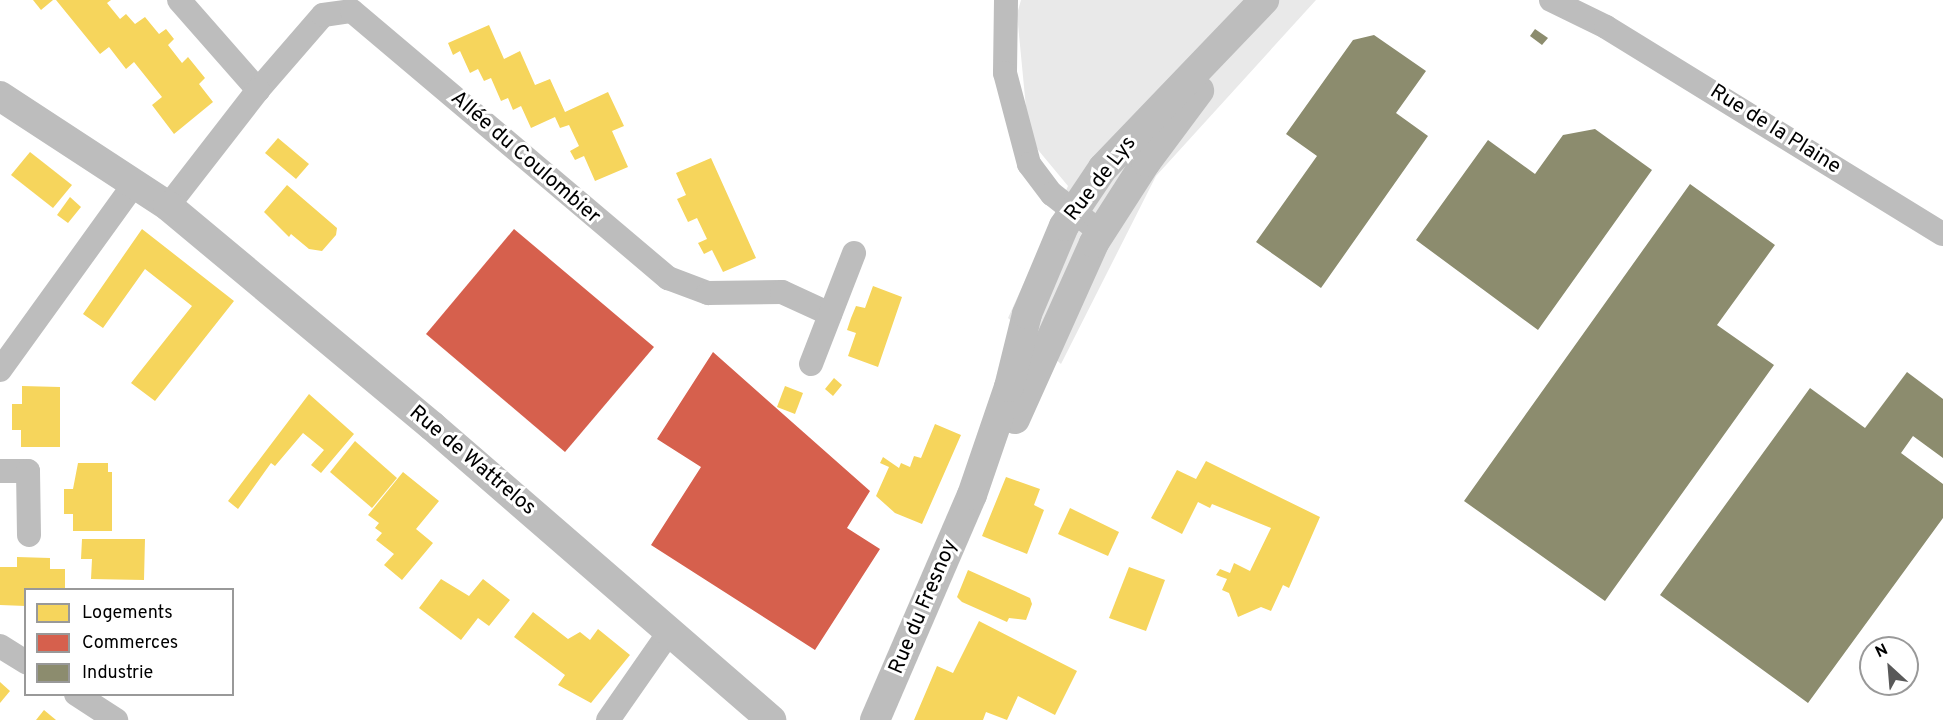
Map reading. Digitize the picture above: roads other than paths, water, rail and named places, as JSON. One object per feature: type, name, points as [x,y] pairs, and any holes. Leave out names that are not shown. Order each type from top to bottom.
[{"type":"street","points":[[179,0],[258,90]]},
{"type":"street","points":[[1006,0],[1005,74],[1021,144],[1040,182],[1073,212],[1100,232]]},
{"type":"street","name":"Rue de Lys","points":[[1013,402],[1027,314],[1051,252],[1073,212],[1119,151],[1264,0]]},
{"type":"street","name":"Rue de Lys","points":[[1013,402],[1100,232],[1178,117],[1274,0]]},
{"type":"street","name":"Rue de la Plaine","points":[[1551,0],[1606,27]]},
{"type":"street","name":"Rue de la Plaine","points":[[1570,0],[1606,27],[1943,234]]},
{"type":"street","name":"Allée du Coulombier","points":[[168,206],[258,90],[323,15],[352,11],[668,278],[708,293],[782,292],[830,314]]},
{"type":"street","name":"Rue de Wattrelos","points":[[0,96],[168,206],[670,631],[771,720]]},
{"type":"street","points":[[0,370],[135,183]]},
{"type":"street","points":[[811,364],[854,253]]},
{"type":"street","name":"Rue du Fresnoy","points":[[875,720],[1013,402]]},
{"type":"street","points":[[0,471],[28,471],[29,535]]},
{"type":"street","points":[[608,720],[670,631]]},
{"type":"street","points":[[0,646],[24,661]]},
{"type":"street","points":[[79,696],[116,720]]}]
